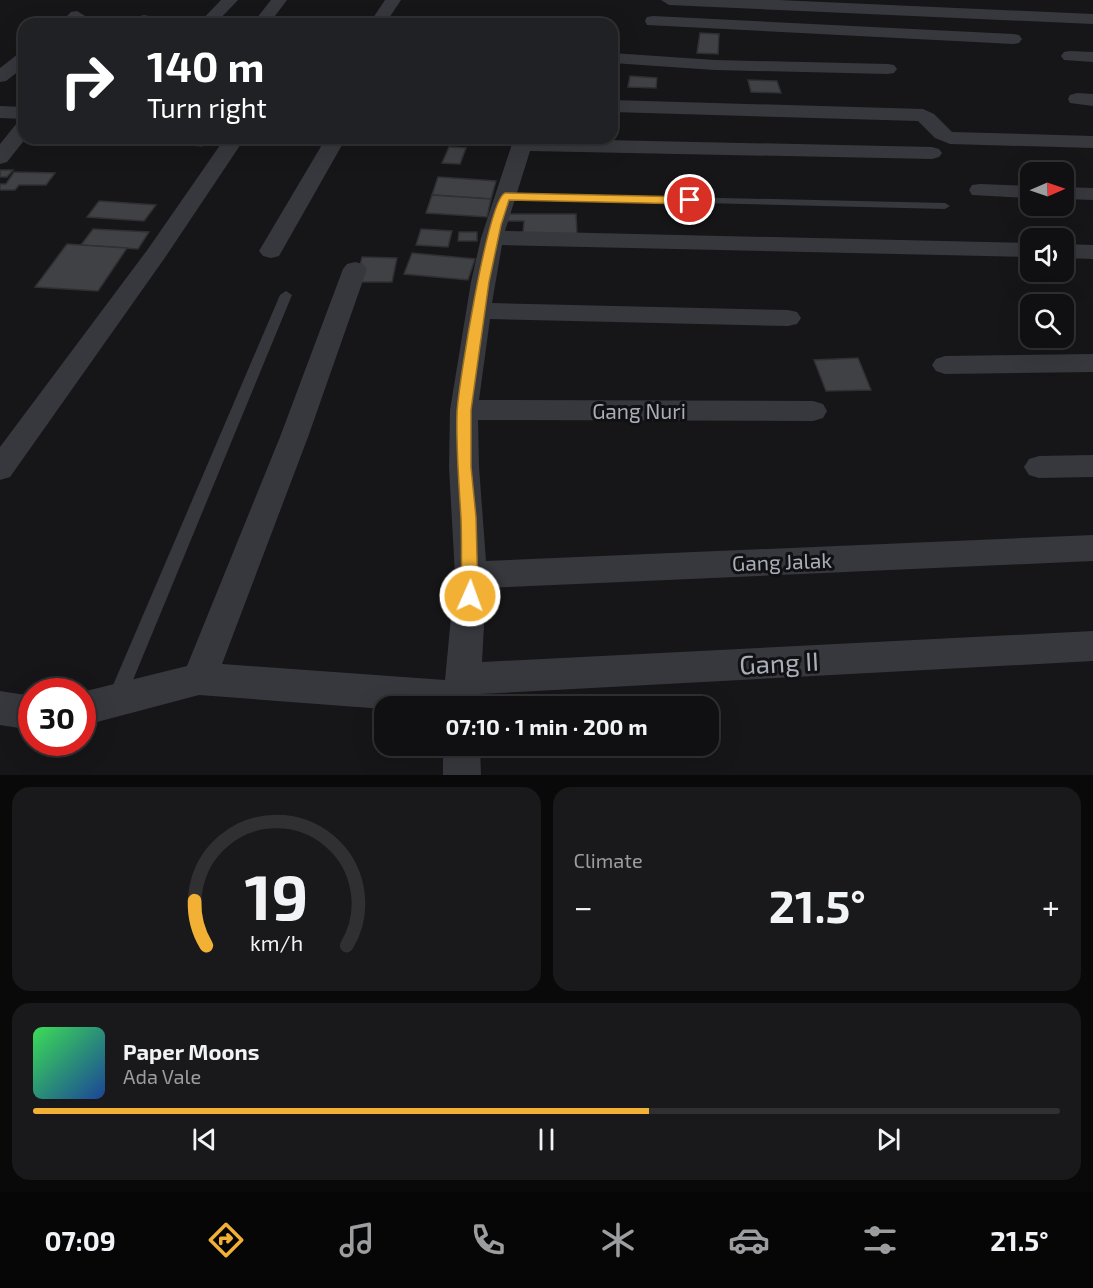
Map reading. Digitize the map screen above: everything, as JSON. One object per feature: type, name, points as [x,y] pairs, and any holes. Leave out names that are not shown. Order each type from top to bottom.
[{"type":"street","points":[[212,18],[230,0]]},
{"type":"street","points":[[265,18],[279,0]]},
{"type":"street","points":[[381,18],[393,0]]},
{"type":"street","points":[[644,33],[651,0]]},
{"type":"street","points":[[669,0],[1093,19]]},
{"type":"street","points":[[930,0],[1093,7]]},
{"type":"street","points":[[618,53],[644,33],[1013,39]]},
{"type":"street","points":[[1070,56],[1093,57]]},
{"type":"street","points":[[618,58],[714,65],[888,69]]},
{"type":"street","points":[[0,77],[18,63]]},
{"type":"street","points":[[618,106],[923,115],[931,121],[942,136],[950,138],[1093,142]]},
{"type":"street","points":[[0,112],[18,112]]},
{"type":"street","points":[[0,158],[18,135]]},
{"type":"street","points":[[0,469],[156,254],[231,144]]},
{"type":"street","points":[[271,251],[333,144]]},
{"type":"street","points":[[462,695],[471,575],[464,467],[464,410],[481,311],[483,282],[492,238],[522,144]]},
{"type":"street","points":[[597,144],[932,153]]},
{"type":"street","points":[[980,190],[1020,192]]},
{"type":"street","points":[[1074,193],[1093,194]]},
{"type":"street","points":[[492,238],[1020,250]]},
{"type":"street","points":[[1074,251],[1093,252]]},
{"type":"street","points":[[199,679],[294,437],[355,268]]},
{"type":"street","points":[[481,311],[788,318]]},
{"type":"street","points":[[945,365],[1093,363]]},
{"type":"street","name":"Gang Nuri","points":[[464,410],[813,411]]},
{"type":"street","points":[[1039,467],[1093,466]]},
{"type":"street","name":"Gang Jalak","points":[[471,575],[1093,548]]},
{"type":"street","name":"Gang II","points":[[96,705],[199,679],[462,695],[1093,646]]},
{"type":"street","points":[[0,708],[18,711]]},
{"type":"street","points":[[462,756],[462,775]]},
{"type":"lane","points":[[505,196],[945,206]]},
{"type":"lane","points":[[116,699],[286,295]]},
{"type":"building","points":[[700,33],[719,34],[718,54],[697,53]]},
{"type":"building","points":[[630,76],[657,78],[656,88],[628,87]]},
{"type":"building","points":[[748,80],[777,81],[781,93],[751,92]]},
{"type":"building","points":[[179,144],[203,144],[202,146]]},
{"type":"building","points":[[449,147],[466,148],[460,164],[442,163]]},
{"type":"building","points":[[0,170],[13,170],[7,177],[0,177]]},
{"type":"building","points":[[14,172],[55,173],[46,185],[19,185],[15,190],[0,190],[0,184],[6,184]]},
{"type":"building","points":[[438,177],[496,181],[491,199],[432,195]]},
{"type":"building","points":[[432,195],[491,199],[487,217],[426,213]]},
{"type":"building","points":[[99,201],[156,205],[144,221],[87,217]]},
{"type":"building","points":[[507,214],[576,214],[577,234],[523,234],[524,221],[507,221]]},
{"type":"building","points":[[93,229],[149,232],[138,249],[81,245]]},
{"type":"building","points":[[421,229],[452,231],[448,247],[416,245]]},
{"type":"building","points":[[459,232],[477,232],[477,241],[458,241]]},
{"type":"building","points":[[67,244],[127,248],[98,291],[35,287]]},
{"type":"building","points":[[412,253],[475,259],[468,280],[404,274]]},
{"type":"building","points":[[362,257],[397,258],[392,282],[356,282]]},
{"type":"building","points":[[858,358],[871,390],[826,391],[814,360]]},
{"type":"route","points":[[470,596],[469,517],[464,467],[464,410],[481,311],[483,282],[495,225],[505,196],[690,200]]}]
